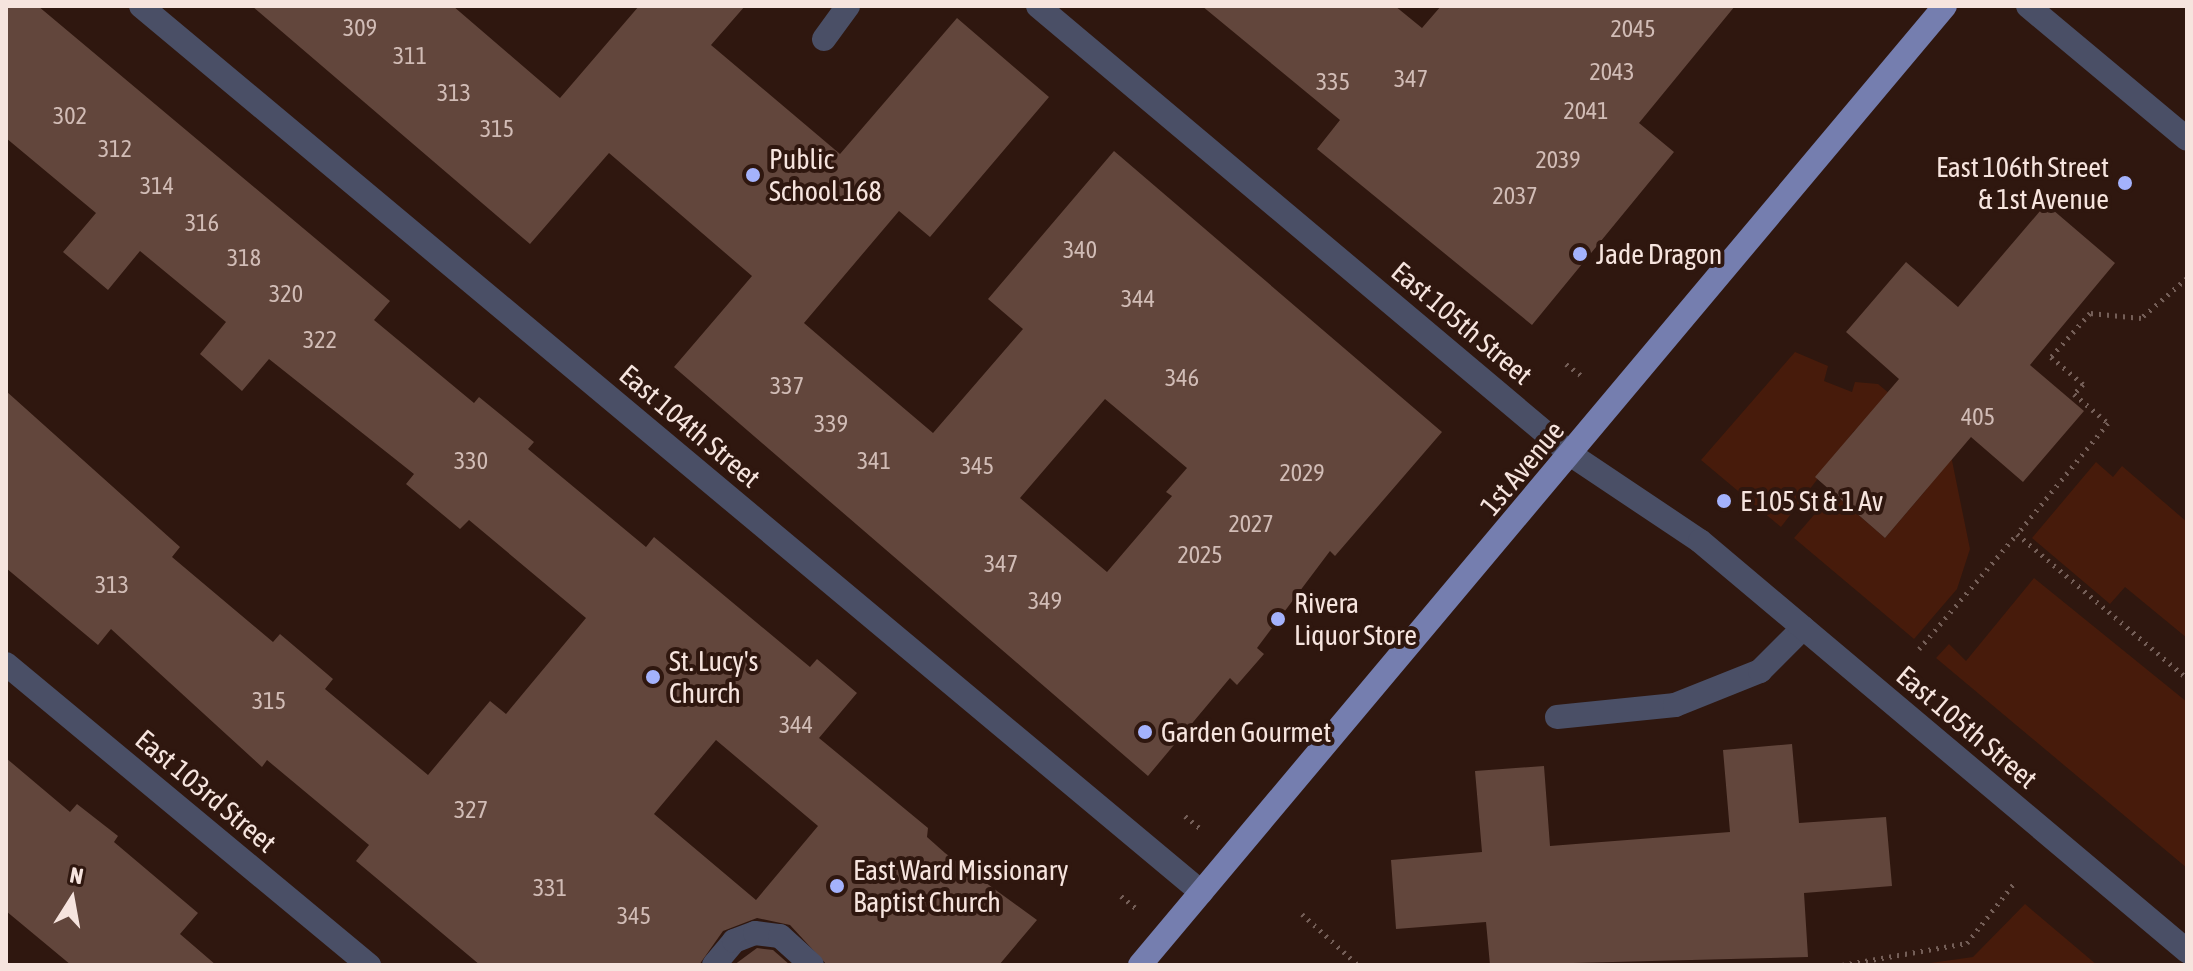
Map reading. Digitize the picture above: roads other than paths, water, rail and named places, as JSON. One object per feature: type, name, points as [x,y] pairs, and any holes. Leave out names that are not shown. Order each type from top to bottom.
[{"type":"main road","name":"1st Avenue","points":[[1140,965],[1573,456],[1945,6]]},
{"type":"street","name":"East 104th Street","points":[[141,6],[1201,892]]},
{"type":"street","points":[[824,39],[848,6]]},
{"type":"street","name":"East 105th Street","points":[[1038,6],[1573,456],[1700,541],[2187,951]]},
{"type":"street","points":[[2028,6],[2187,139]]},
{"type":"street","points":[[1557,717],[1675,705],[1760,671],[1803,628]]},
{"type":"street","name":"East 103rd Street","points":[[6,664],[369,965]]},
{"type":"street","points":[[714,965],[734,941],[755,933],[780,936],[812,965]]},
{"type":"place","name":"Public School 168","points":[[753,175]]},
{"type":"place","name":"East 106th Street & 1st Avenue","points":[[2125,183]]},
{"type":"place","name":"Jade Dragon","points":[[1580,254]]},
{"type":"place","name":"E 105 St & 1 Av","points":[[1724,501]]},
{"type":"place","name":"Rivera Liquor Store","points":[[1278,619]]},
{"type":"place","name":"St. Lucy's Church","points":[[653,677]]},
{"type":"place","name":"Garden Gourmet","points":[[1145,732]]},
{"type":"place","name":"East Ward Missionary Baptist Church","points":[[837,886]]}]
